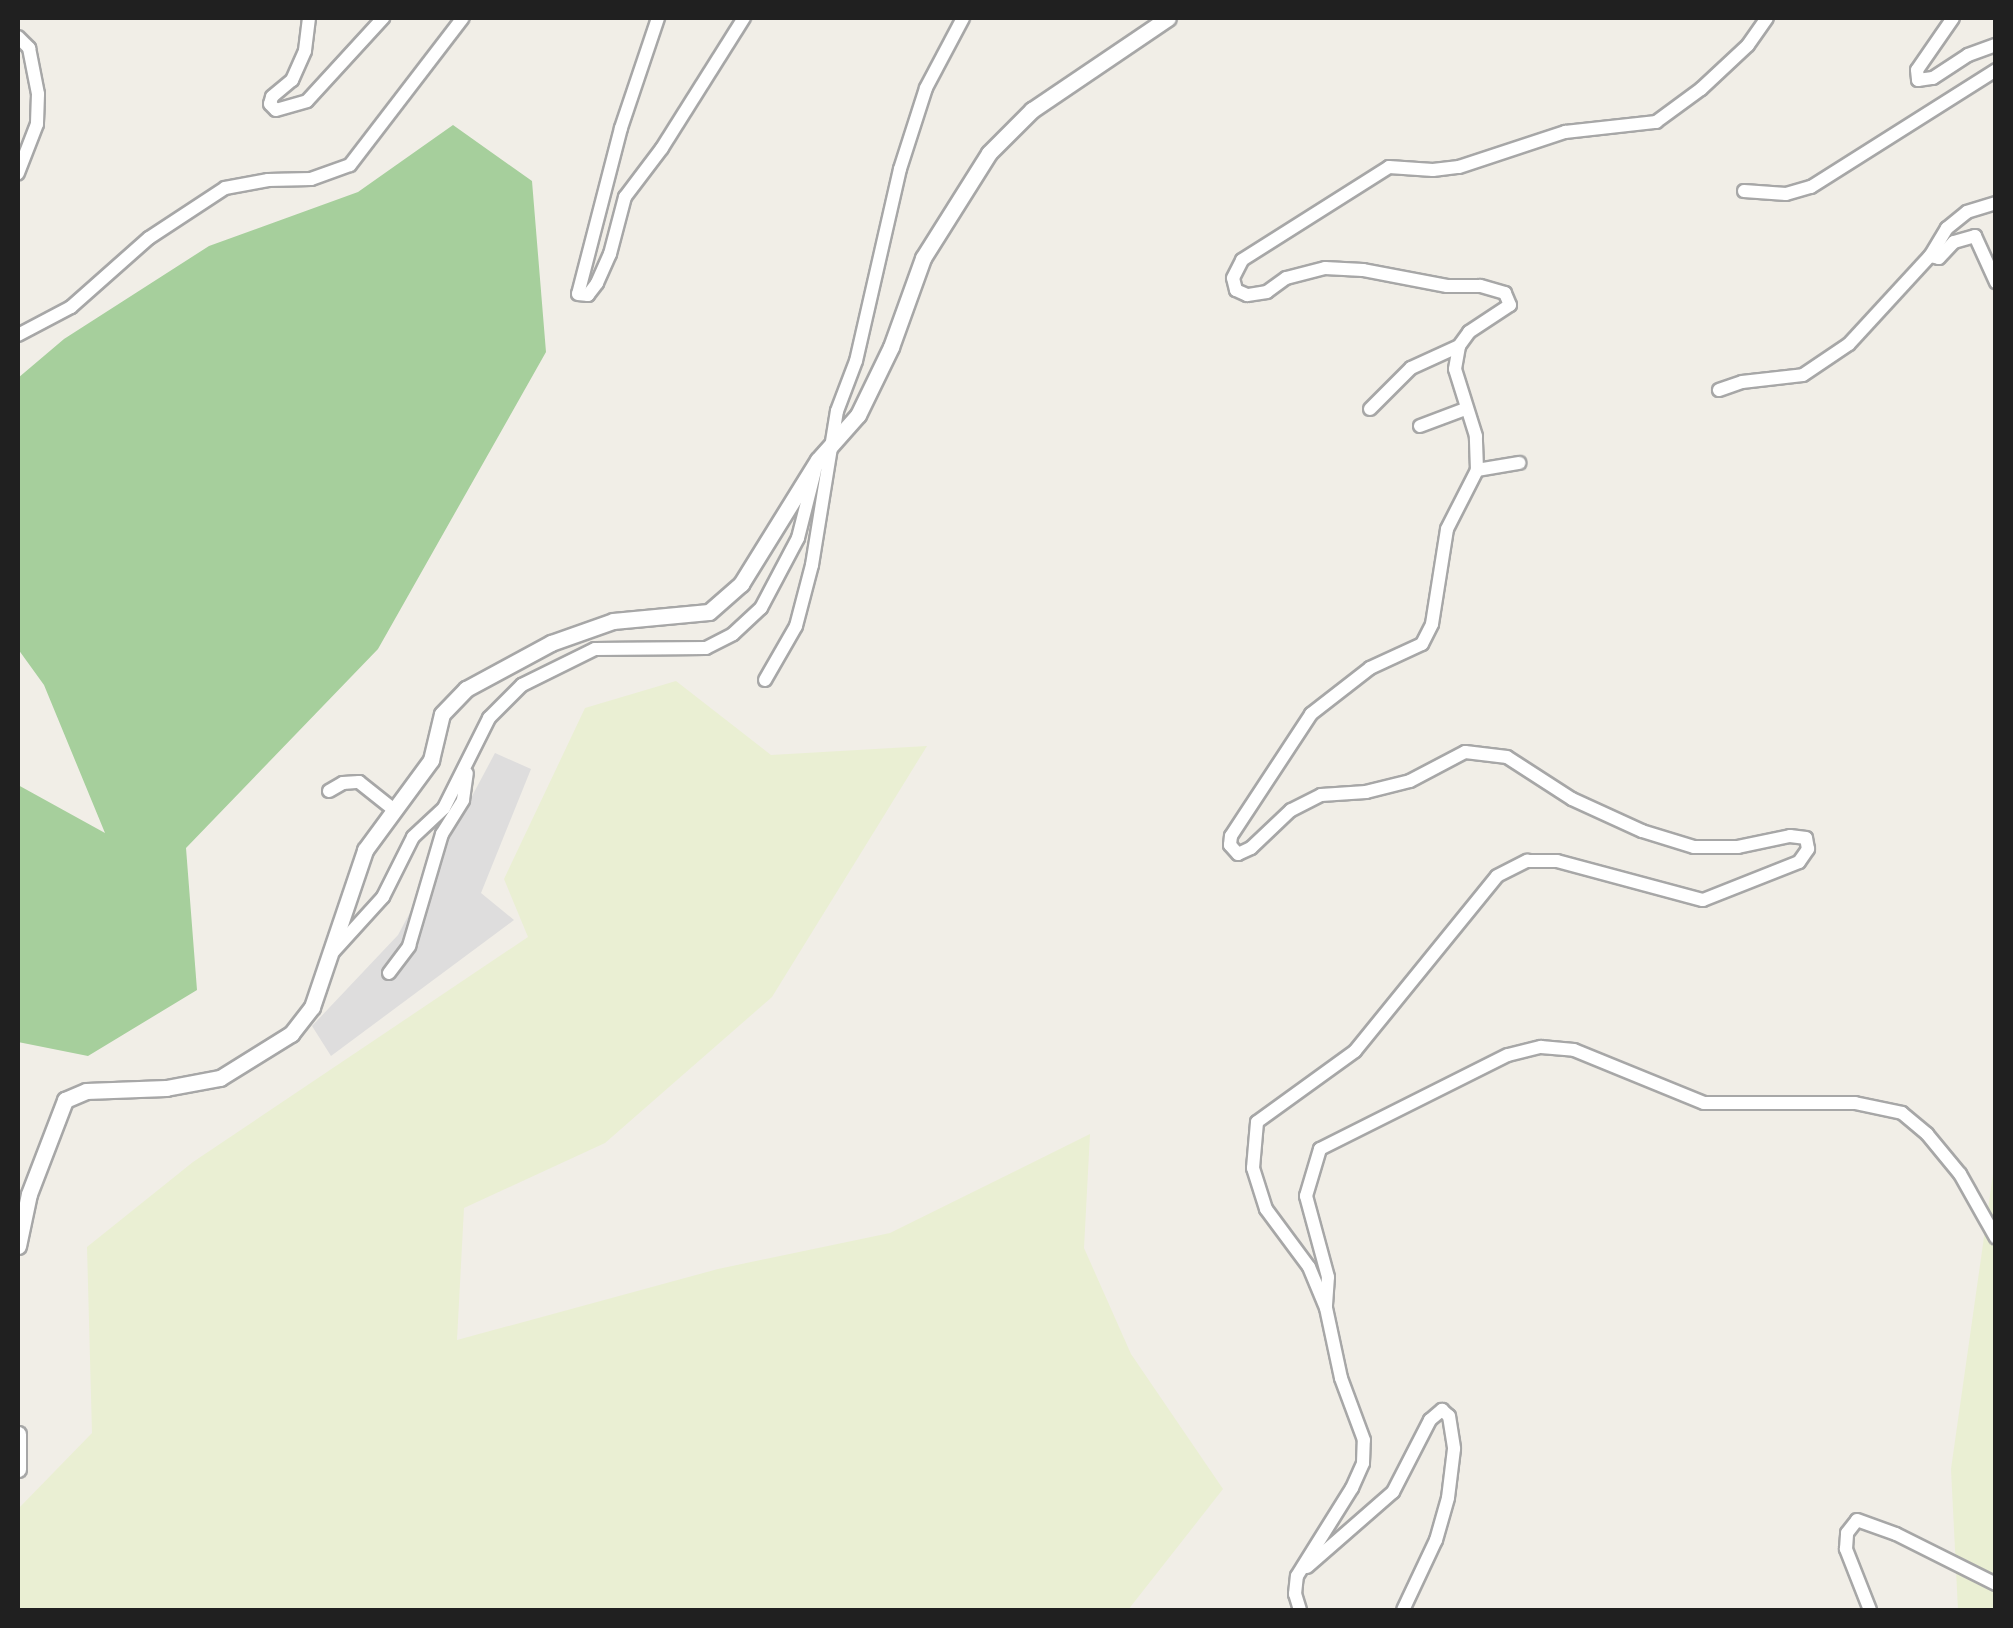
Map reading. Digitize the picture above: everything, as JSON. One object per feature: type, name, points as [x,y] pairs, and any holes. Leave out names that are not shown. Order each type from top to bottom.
[{"type":"street","points":[[308,18],[302,58],[292,80],[272,97],[270,104],[276,110],[307,101],[383,18]]},
{"type":"street","points":[[18,334],[71,307],[149,238],[225,188],[268,180],[311,179],[350,165],[463,18]]},
{"type":"street","points":[[658,18],[621,128],[578,294],[588,296],[610,254],[625,197],[662,148],[744,18]]},
{"type":"street","points":[[765,680],[796,626],[812,565],[837,411],[856,362],[900,169],[926,88],[963,18]]},
{"type":"street","points":[[18,1246],[29,1194],[50,1147],[56,1114],[66,1100],[86,1091],[166,1088],[220,1078],[291,1034],[312,1007],[365,850],[431,760],[442,714],[466,689],[551,643],[613,620],[709,612],[741,584],[818,460],[858,415],[891,347],[923,258],[988,153],[1032,110],[1168,18]]},
{"type":"street","points":[[1370,410],[1412,368],[1459,346],[1470,332],[1510,305],[1505,293],[1480,286],[1447,286],[1325,268],[1286,278],[1267,292],[1246,295],[1236,290],[1233,278],[1242,260],[1388,167],[1433,170],[1460,166],[1565,132],[1656,122],[1713,78],[1748,45],[1767,18]]},
{"type":"street","points":[[1953,18],[1917,70],[1918,80],[1932,78],[1968,55],[1996,44]]},
{"type":"street","points":[[18,36],[29,48],[38,94],[37,124],[18,173]]},
{"type":"street","points":[[1744,190],[1786,194],[1812,187],[1996,70]]},
{"type":"street","points":[[1719,390],[1742,382],[1794,379],[1816,366],[1848,344],[1930,256],[1947,228],[1967,212],[1996,202]]},
{"type":"street","points":[[1930,256],[1939,258],[1954,242],[1974,236],[1996,282]]},
{"type":"street","points":[[1300,1610],[1294,1594],[1297,1576],[1336,1519],[1363,1463],[1360,1424],[1342,1378],[1326,1308],[1309,1268],[1266,1209],[1254,1168],[1258,1122],[1355,1051],[1496,876],[1527,861],[1556,860],[1658,892],[1702,900],[1798,862],[1808,849],[1806,838],[1790,836],[1738,847],[1694,847],[1642,832],[1572,799],[1507,756],[1465,752],[1410,781],[1321,795],[1291,810],[1251,848],[1238,854],[1230,845],[1231,836],[1311,714],[1370,668],[1422,644],[1432,624],[1447,528],[1477,470],[1476,436],[1455,369],[1459,346]]},
{"type":"street","points":[[1420,426],[1443,414],[1465,409]]},
{"type":"street","points":[[329,957],[383,897],[413,837],[444,808],[489,718],[522,685],[595,649],[706,648],[733,634],[762,608],[798,538],[818,460]]},
{"type":"street","points":[[1477,470],[1519,463]]},
{"type":"street","points":[[388,973],[408,946],[442,834],[463,800],[468,766]]},
{"type":"street","points":[[328,791],[343,783],[359,782],[394,809]]},
{"type":"street","points":[[1326,1308],[1328,1278],[1306,1196],[1320,1149],[1508,1054],[1541,1046],[1574,1050],[1704,1102],[1887,1107],[1915,1123],[1938,1145],[1960,1174],[1996,1238]]},
{"type":"street","points":[[1297,1576],[1388,1498],[1403,1478],[1430,1420],[1442,1410],[1449,1416],[1454,1449],[1446,1506],[1434,1547],[1403,1610]]},
{"type":"street","points":[[18,1434],[18,1469]]},
{"type":"street","points":[[1870,1610],[1846,1549],[1846,1532],[1857,1520],[1896,1534],[1996,1584]]},
{"type":"shaded area","points":[[495,753],[531,769],[481,893],[514,920],[331,1056],[312,1026],[398,935]]},
{"type":"green space","points":[[453,125],[532,181],[546,352],[378,649],[186,848],[197,990],[88,1056],[18,1042],[18,785],[105,833],[44,685],[18,649],[18,378],[64,339],[209,246],[358,192]]},
{"type":"green space","points":[[676,681],[771,755],[927,746],[772,997],[605,1143],[464,1208],[457,1340],[718,1269],[890,1233],[1090,1134],[1084,1248],[1131,1354],[1223,1489],[1128,1610],[18,1610],[18,1509],[92,1433],[87,1247],[193,1162],[528,937],[504,879],[585,708]]},
{"type":"green space","points":[[1995,1160],[1995,1610],[1958,1610],[1951,1469]]}]
